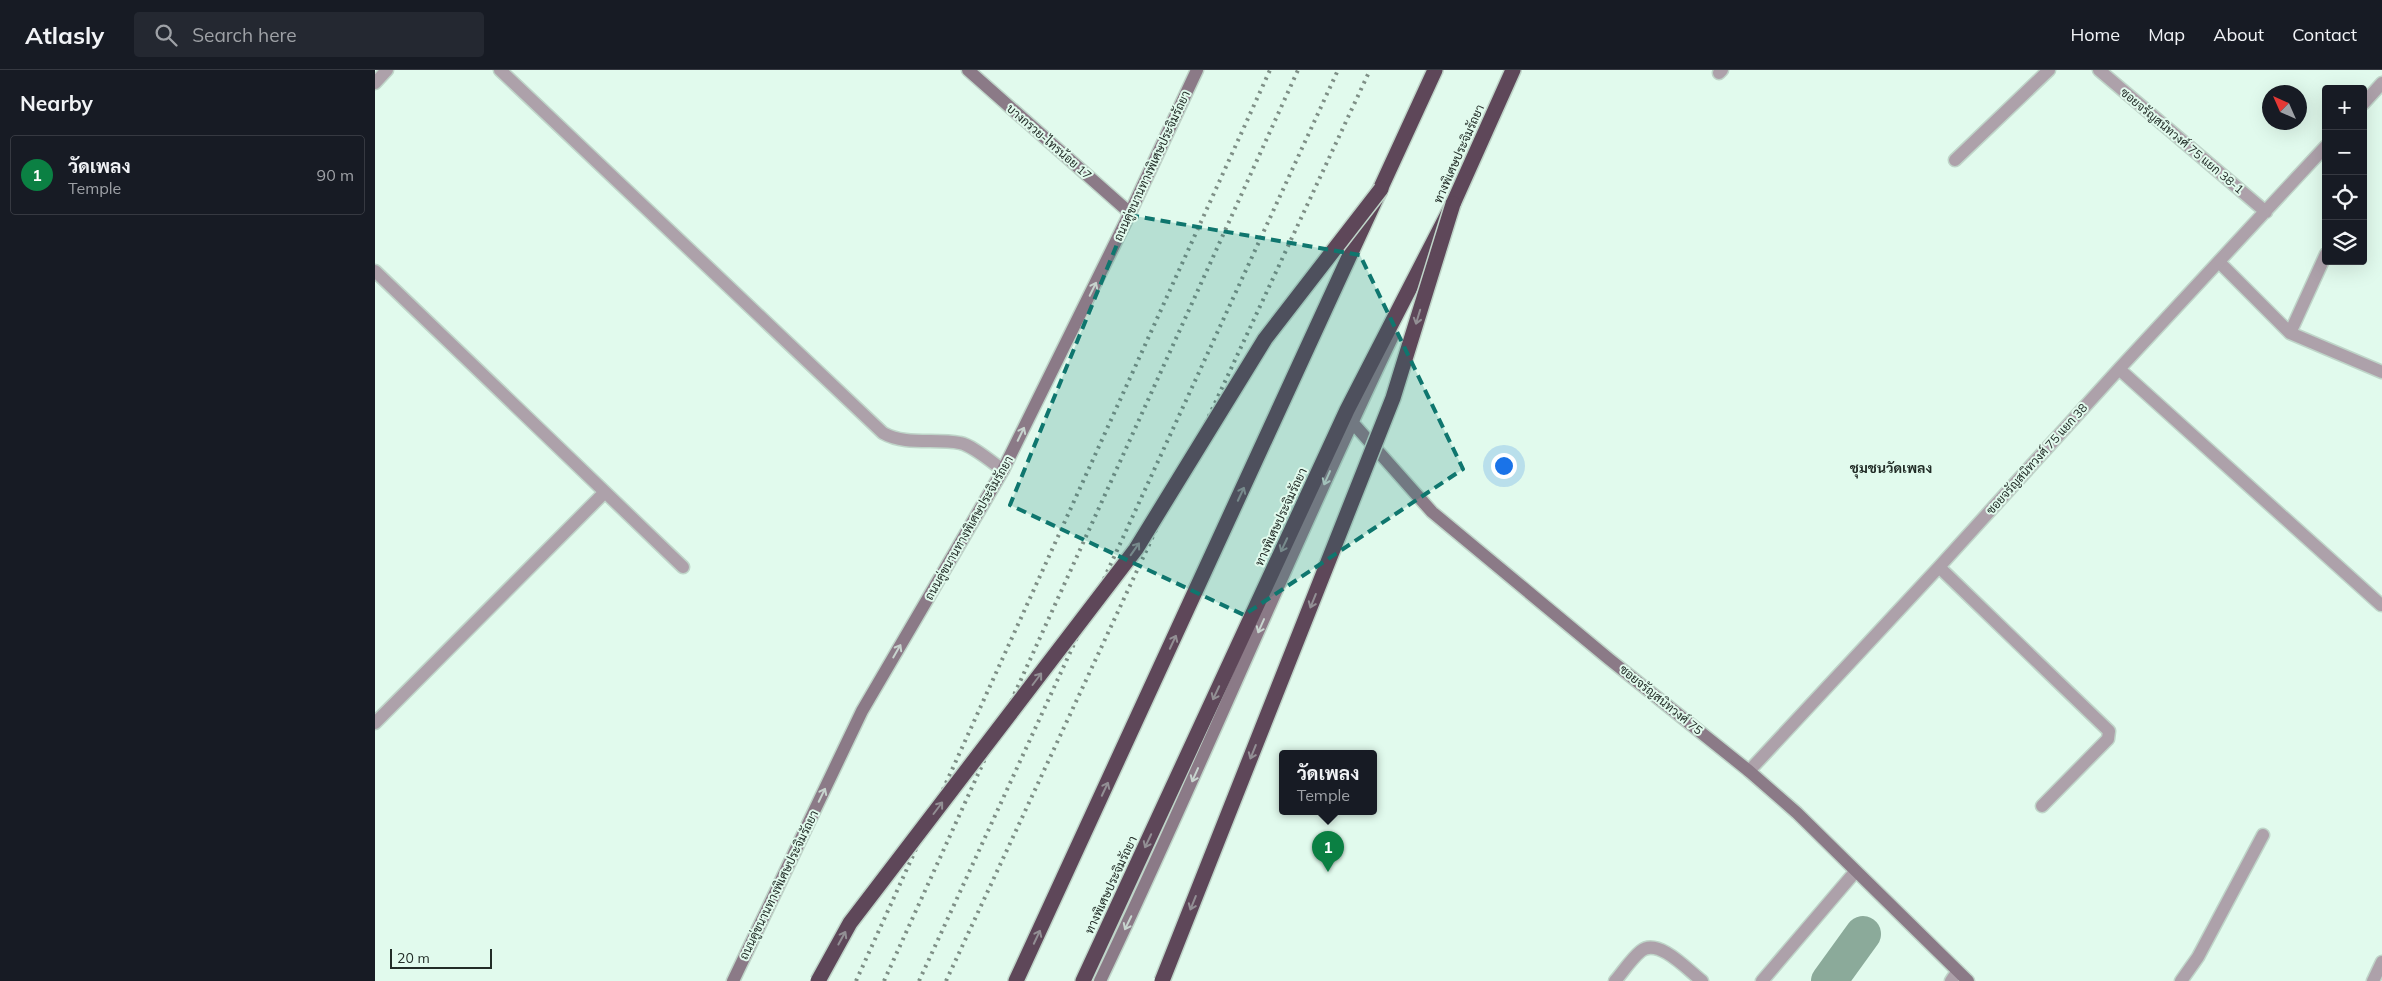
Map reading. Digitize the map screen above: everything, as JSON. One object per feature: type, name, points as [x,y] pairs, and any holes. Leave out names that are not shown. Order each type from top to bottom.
[{"type":"highway","points":[[1016,981],[1435,70]]},
{"type":"highway","name":"ทางพิเศษประจิมรัถยา","points":[[1083,981],[1347,410],[1453,204],[1513,70]]},
{"type":"highway","points":[[818,981],[850,924],[1135,549],[1265,340],[1381,189]]},
{"type":"highway","points":[[1162,981],[1393,398],[1453,204]]},
{"type":"main road","name":"บางกรวย-ไทรน้อย 17","points":[[968,70],[1131,213]]},
{"type":"main road","name":"ถนนคู่ขนานทางพิเศษประจิมรัถยา","points":[[733,981],[862,711],[1003,470],[1131,213],[1197,70]]},
{"type":"main road","points":[[1100,981],[1151,875],[1352,422],[1520,70]]},
{"type":"main road","name":"ซอยจรัญสนิทวงศ์ 75","points":[[1352,422],[1433,512],[1749,771],[1797,814],[1954,976],[1968,981]]},
{"type":"street","points":[[375,83],[387,70]]},
{"type":"street","points":[[501,70],[883,433],[892,438],[903,440],[961,443],[1003,470]]},
{"type":"street","points":[[1955,160],[2049,70]]},
{"type":"street","name":"ซอยจรัญสนิทวงศ์ 75 แยก 38-1","points":[[2099,70],[2266,212]]},
{"type":"street","points":[[2367,100],[2382,83]]},
{"type":"street","name":"ซอยจรัญสนิทวงศ์ 75 แยก 38","points":[[1749,771],[2322,150]]},
{"type":"street","points":[[2219,262],[2290,334],[2382,372]]},
{"type":"street","points":[[2290,334],[2322,263]]},
{"type":"street","points":[[375,271],[683,567]]},
{"type":"street","points":[[2119,369],[2381,605]]},
{"type":"street","points":[[377,718],[605,492]]},
{"type":"street","points":[[1939,567],[2109,731],[2108,739],[2042,806]]},
{"type":"street","points":[[2181,981],[2199,957],[2263,835]]},
{"type":"street","points":[[1762,981],[1855,872]]},
{"type":"street","points":[[1615,981],[1642,950],[1652,947],[1662,949],[1702,981]]},
{"type":"street","points":[[2373,981],[2382,962]]},
{"type":"highlighted area","points":[[1129,215],[1360,255],[1463,469],[1244,615],[1010,505]]},
{"type":"waterway","points":[[1829,981],[1863,934]]},
{"type":"railway","points":[[856,981],[1270,70]]},
{"type":"railway","points":[[884,981],[1298,70]]},
{"type":"railway","points":[[919,981],[1338,70]]},
{"type":"railway","points":[[946,981],[1370,70]]},
{"type":"place","name":"วัดเพลง","points":[[1328,872]]},
{"type":"district","name":"ชุมชนวัดเพลง","points":[[1891,468]]}]
